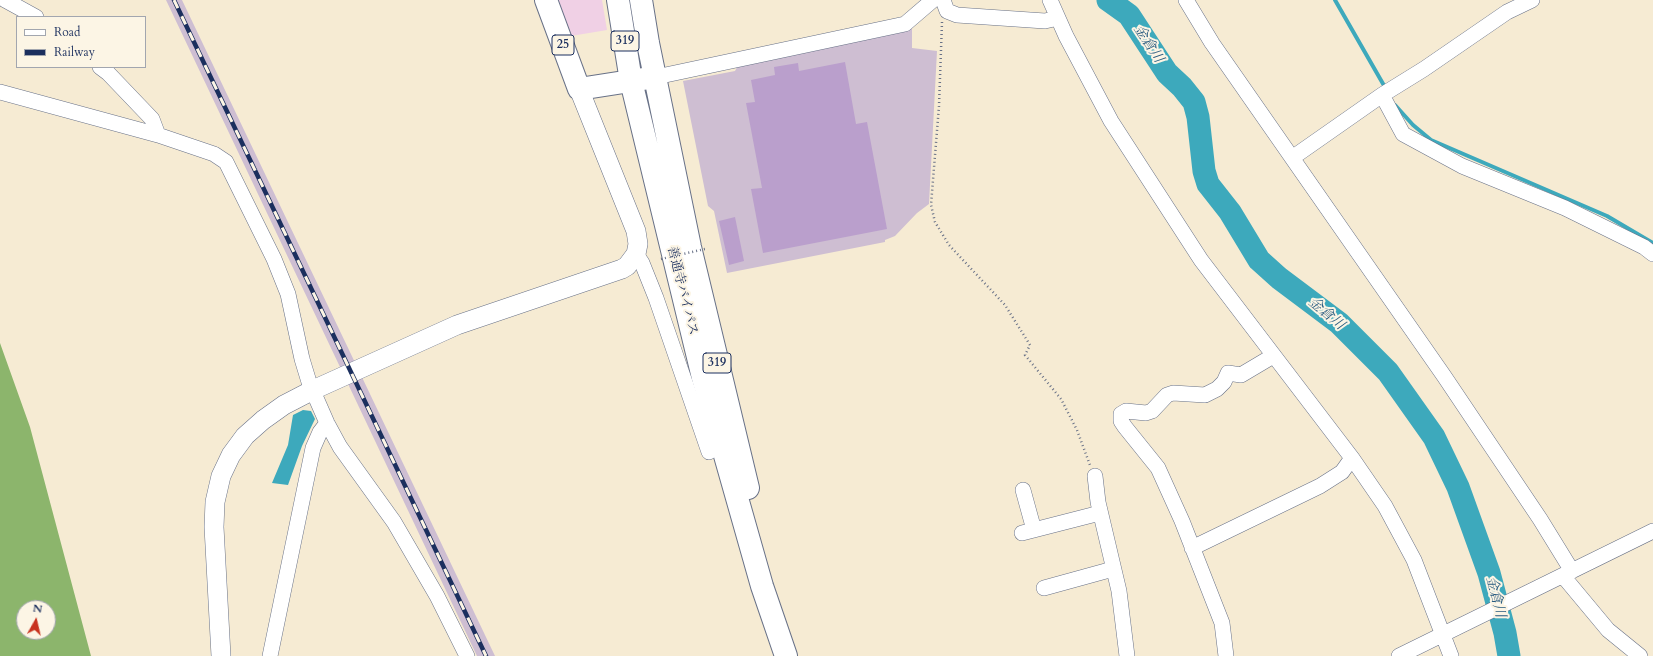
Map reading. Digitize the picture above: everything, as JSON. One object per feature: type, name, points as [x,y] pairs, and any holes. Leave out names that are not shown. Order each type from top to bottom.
[{"type":"main road","name":"25","points":[[546,0],[579,89]]},
{"type":"main road","name":"善通寺バイパス","points":[[618,0],[631,81],[703,378],[762,586],[785,652]]},
{"type":"main road","name":"善通寺バイパス","points":[[641,0],[690,247],[750,495],[785,652]]},
{"type":"main road","points":[[579,89],[656,77]]},
{"type":"street","points":[[5,0],[34,16]]},
{"type":"street","points":[[1050,0],[1066,36],[1111,121],[1201,260],[1352,458],[1385,506],[1414,560],[1451,656]]},
{"type":"street","points":[[1186,0],[1212,43],[1444,376],[1540,519],[1567,573],[1608,630],[1640,656]]},
{"type":"street","points":[[1292,158],[1507,12],[1532,0]]},
{"type":"street","points":[[656,77],[905,24],[940,1],[947,11],[957,15],[1045,21],[1058,18]]},
{"type":"street","points":[[101,68],[108,73],[152,119],[158,135]]},
{"type":"street","points":[[221,656],[214,526],[215,502],[221,476],[231,455],[245,436],[263,420],[284,405],[313,390],[457,325],[622,269],[627,266],[636,254],[638,244],[636,232],[579,89]]},
{"type":"street","points":[[0,92],[158,135],[214,154],[226,162],[274,259],[288,294],[302,359],[327,423],[340,447],[394,522],[437,596],[467,656]]},
{"type":"street","points":[[1386,93],[1404,134],[1462,166],[1565,208],[1644,247],[1653,254]]},
{"type":"street","points":[[636,254],[642,263],[656,298],[709,452]]},
{"type":"street","points":[[1226,656],[1222,623],[1182,521],[1158,468],[1125,427],[1121,421],[1121,414],[1126,411],[1146,413],[1152,411],[1167,396],[1173,394],[1205,395],[1224,382],[1228,373],[1242,375],[1273,356]]},
{"type":"street","points":[[270,656],[314,448],[320,432],[327,423]]},
{"type":"street","points":[[1192,548],[1320,486],[1342,472],[1352,458]]},
{"type":"street","points":[[1095,476],[1100,513],[1119,591],[1127,656]]},
{"type":"street","points":[[1024,490],[1028,532],[1100,513]]},
{"type":"street","points":[[1398,656],[1653,531]]},
{"type":"street","points":[[1044,588],[1113,569]]},
{"type":"path","points":[[940,1],[939,106],[931,205],[935,222],[949,245],[1005,305],[1030,345],[1025,355],[1060,399],[1077,430],[1095,476]]},
{"type":"path","points":[[661,259],[705,249]]},
{"type":"shaded area","points":[[166,0],[182,0],[495,656],[477,656]]},
{"type":"shaded area","points":[[558,0],[602,0],[607,30],[571,36]]},
{"type":"shaded area","points":[[912,29],[912,48],[937,51],[929,204],[917,213],[895,236],[885,240],[885,242],[727,273],[714,211],[708,206],[683,81],[735,71],[740,61]]},
{"type":"green space","points":[[0,343],[30,427],[91,656],[0,656]]},
{"type":"water","points":[[303,410],[311,411],[315,419],[302,446],[288,485],[272,483],[288,445],[293,415]]},
{"type":"building","points":[[845,62],[856,124],[867,122],[887,229],[763,253],[751,189],[762,188],[746,103],[755,102],[751,80],[775,75],[774,67],[798,63],[799,71]]},
{"type":"building","points":[[735,217],[744,261],[729,265],[719,221]]},
{"type":"waterway","name":"金倉川","points":[[1108,0],[1129,15],[1167,73],[1182,87],[1194,102],[1198,117],[1204,171],[1208,184],[1230,212],[1259,260],[1279,278],[1339,323],[1388,372],[1434,437],[1458,487],[1489,573],[1505,633],[1509,656]]},
{"type":"waterway","points":[[1335,0],[1386,89]]},
{"type":"waterway","points":[[1395,105],[1413,125],[1431,140],[1607,216],[1653,243]]},
{"type":"railway","points":[[174,0],[486,656]]}]
